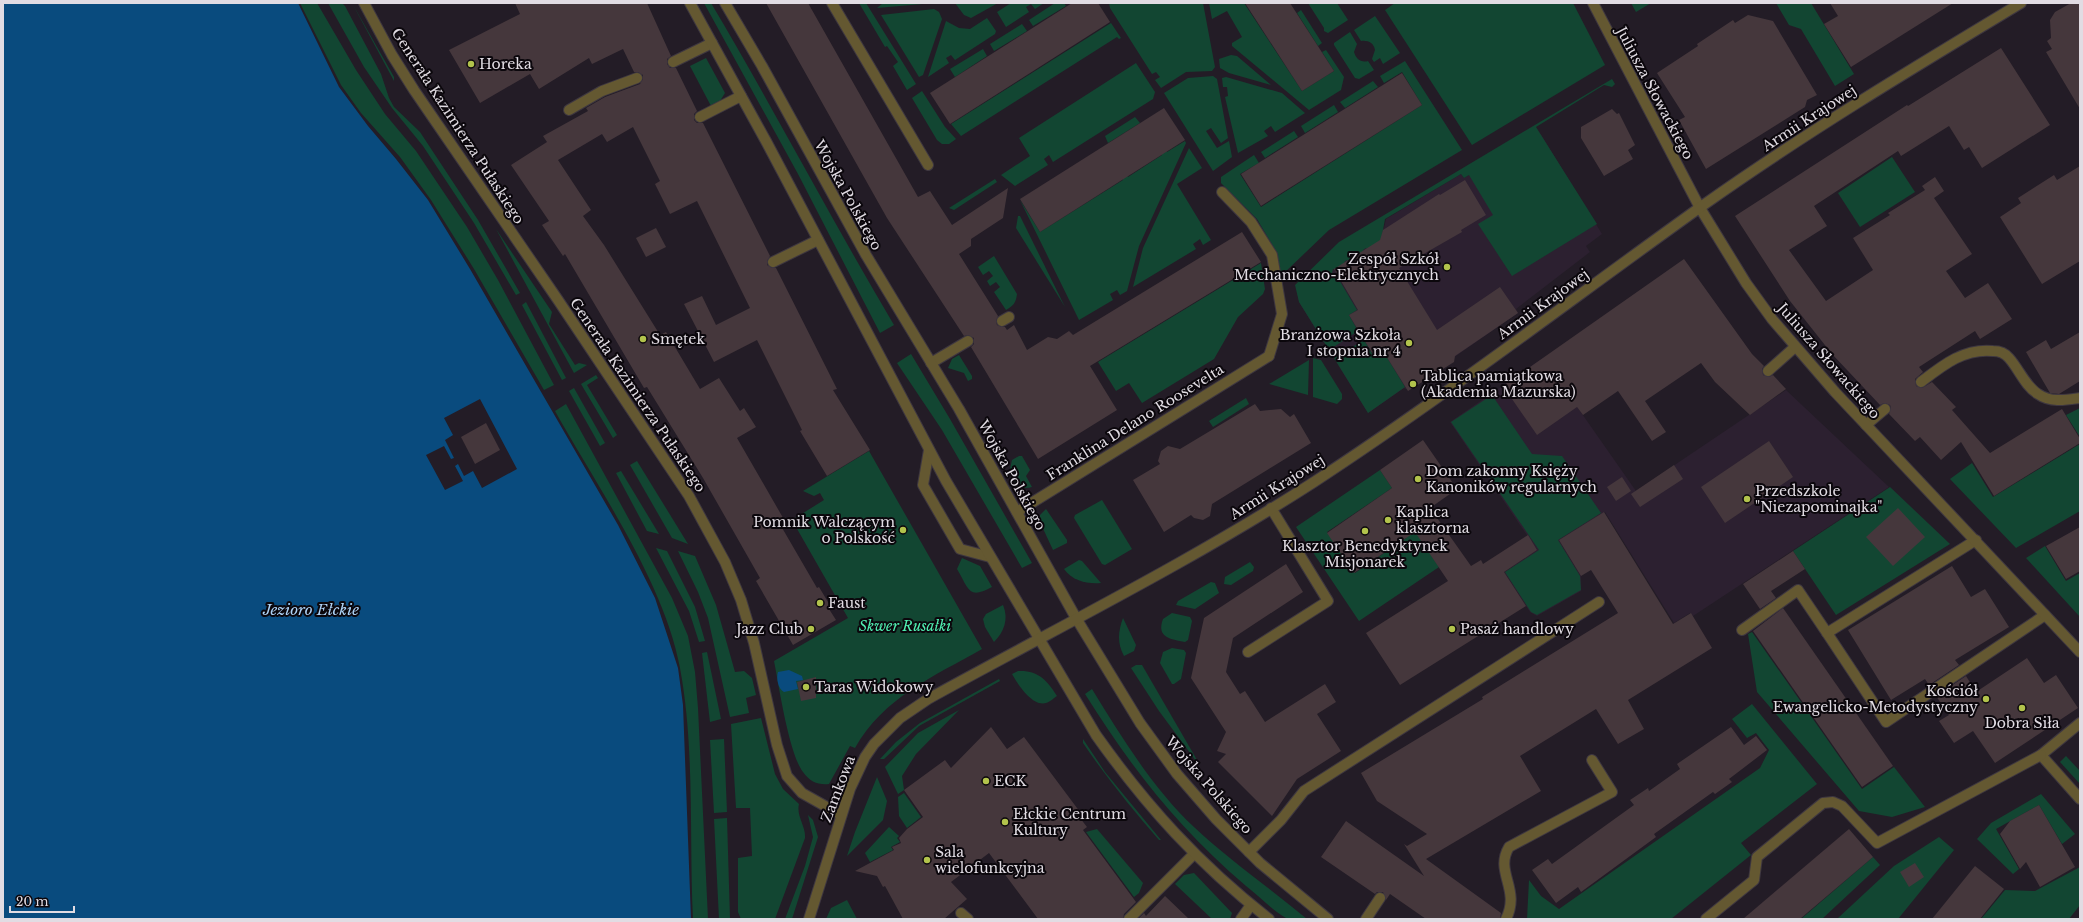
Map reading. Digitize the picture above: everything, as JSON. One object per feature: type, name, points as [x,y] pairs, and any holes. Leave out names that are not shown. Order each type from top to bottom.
[{"type":"street","name":"Generała Kazimierza Pułaskiego","points":[[364,3],[392,55],[414,90],[558,300],[704,522],[725,562],[748,620],[777,745],[787,776],[802,793],[842,815]]},
{"type":"street","points":[[690,3],[929,450],[990,557],[1096,735],[1147,804],[1194,854],[1251,905],[1269,919]]},
{"type":"street","name":"Wojska Polskiego","points":[[724,3],[762,66],[866,255],[931,363],[1076,618],[1140,723],[1177,774],[1216,819],[1249,852],[1328,919]]},
{"type":"street","points":[[832,3],[928,165]]},
{"type":"street","name":"Juliusza Słowackiego","points":[[1593,3],[1700,208],[1746,283],[1795,347],[1866,425],[2080,652]]},
{"type":"street","name":"Armii Krajowej","points":[[1038,638],[1221,538],[1315,481],[1506,348],[1700,208],[1903,75],[2021,3]]},
{"type":"street","points":[[673,62],[712,43]]},
{"type":"street","points":[[569,110],[602,91],[637,78]]},
{"type":"street","points":[[700,117],[741,96]]},
{"type":"street","name":"Franklina Delano Roosevelta","points":[[1017,512],[1269,356],[1282,314],[1272,255],[1251,222],[1222,192]]},
{"type":"street","points":[[773,262],[818,240]]},
{"type":"street","points":[[931,363],[968,341]]},
{"type":"street","points":[[1768,371],[1795,347]]},
{"type":"street","points":[[1921,382],[1941,367],[1966,353],[1982,350],[1998,351],[2008,356],[2037,394],[2048,399],[2061,401],[2080,398]]},
{"type":"street","points":[[1866,425],[1885,410]]},
{"type":"street","points":[[929,450],[923,485],[960,549],[990,557]]},
{"type":"street","points":[[1248,652],[1328,601],[1272,508]]},
{"type":"street","points":[[1827,633],[1976,540]]},
{"type":"street","points":[[1742,630],[1798,590],[1886,722],[2045,615]]},
{"type":"street","points":[[1249,852],[1281,820],[1304,792],[1599,602]]},
{"type":"street","name":"Zamkowa","points":[[809,919],[852,783],[865,757],[874,744],[900,718],[928,699],[1038,638]]},
{"type":"street","points":[[1706,919],[1754,880],[1757,857],[1823,803],[1833,802],[1842,806],[1877,843],[2041,756],[2080,723]]},
{"type":"street","points":[[2041,756],[2080,799]]},
{"type":"street","points":[[1506,919],[1512,899],[1504,870],[1503,857],[1509,847],[1612,792],[1592,760]]},
{"type":"street","points":[[1129,919],[1194,854]]},
{"type":"street","points":[[1366,919],[1380,898]]},
{"type":"street","points":[[1241,919],[1251,905]]},
{"type":"shaded area","name":"Zespół Szkół Mechaniczno-Elektrycznych","points":[[1540,133],[1602,234],[1586,246],[1590,252],[1516,309],[1518,313],[1453,358],[1440,368],[1441,370],[1438,372],[1437,370],[1408,387],[1408,390],[1404,388],[1368,413],[1299,302],[1296,287],[1384,228],[1386,219],[1461,174],[1464,178]]},
{"type":"shaded area","points":[[1543,358],[1636,491],[1786,390],[1889,487],[1693,616],[1690,613],[1674,623],[1605,512],[1559,540],[1581,576],[1581,591],[1537,616],[1530,612],[1504,572],[1537,550],[1450,422]]},
{"type":"green space","points":[[300,3],[317,3],[356,70],[385,114],[416,151],[467,227],[498,280],[554,385],[544,390],[474,269],[431,200],[400,157],[361,113],[341,85]]},
{"type":"green space","points":[[328,3],[342,3],[345,6],[381,74],[389,98],[394,107],[420,132],[478,220],[520,293],[516,295],[474,223],[423,146],[392,108],[364,67]]},
{"type":"green space","points":[[352,3],[394,77],[394,81]]},
{"type":"green space","points":[[704,3],[711,3],[894,325],[880,333],[798,174]]},
{"type":"green space","points":[[859,3],[866,3],[916,84],[907,90],[893,66],[898,62],[887,46],[885,47]]},
{"type":"green space","points":[[883,3],[934,3],[877,8]]},
{"type":"green space","points":[[955,3],[998,3],[971,18],[964,15]]},
{"type":"green space","points":[[1011,3],[1044,3],[1035,9],[1031,4],[1026,7],[1029,12],[1006,27],[997,12]]},
{"type":"green space","points":[[1055,3],[1064,3],[1066,6],[1033,26],[1029,20]]},
{"type":"green space","points":[[1109,3],[1203,3],[1215,67],[1212,71],[1186,72],[1161,88],[1155,80],[1160,77],[1156,72],[1152,74],[1110,8]]},
{"type":"green space","points":[[1209,3],[1244,3],[1302,91],[1334,71],[1322,52],[1326,50],[1344,77],[1341,90],[1309,110],[1232,46],[1232,43],[1242,37],[1227,11],[1212,19]]},
{"type":"green space","points":[[1308,3],[1337,3],[1348,20],[1328,33],[1324,31],[1324,28]]},
{"type":"green space","points":[[1395,3],[1573,3],[1605,65],[1472,145],[1385,10]]},
{"type":"green space","points":[[1631,3],[1651,3],[1636,12]]},
{"type":"green space","points":[[1776,3],[1811,3],[1854,74],[1835,86],[1801,29],[1789,25]]},
{"type":"green space","points":[[934,9],[939,12],[942,19],[923,75],[919,77],[881,15]]},
{"type":"green space","points":[[1301,10],[1322,43],[1318,46],[1297,13]]},
{"type":"green space","points":[[1375,16],[1400,53],[1383,64],[1380,58],[1374,62],[1372,59],[1375,50],[1372,44],[1366,41],[1361,41],[1354,30]]},
{"type":"green space","points":[[987,18],[996,31],[995,34],[955,60],[951,55],[946,58],[949,63],[928,77],[946,21],[959,28],[970,29]]},
{"type":"green space","points":[[1111,23],[1121,38],[1119,39],[1117,37],[961,136],[951,124]]},
{"type":"green space","points":[[1022,24],[1027,31],[994,51],[990,44]]},
{"type":"green space","points":[[1350,32],[1357,44],[1354,52],[1356,57],[1361,61],[1368,61],[1374,70],[1359,79],[1355,78],[1334,45],[1334,43]]},
{"type":"green space","points":[[983,49],[987,56],[955,77],[950,69]]},
{"type":"green space","points":[[1231,55],[1237,56],[1271,85],[1229,73],[1220,68],[1219,59]]},
{"type":"green space","points":[[706,58],[725,93],[720,101],[711,106],[690,66]]},
{"type":"green space","points":[[1405,61],[1462,150],[1329,230],[1281,276],[1277,253],[1257,219],[1221,183],[1221,177],[1254,155],[1259,163],[1240,174],[1261,207],[1422,105],[1402,72],[1384,83],[1380,76]]},
{"type":"green space","points":[[1136,63],[1155,92],[1153,99],[1053,162],[1049,155],[1044,159],[1048,165],[1015,186],[1001,175],[1030,156],[1019,138]]},
{"type":"green space","points":[[1213,76],[1217,79],[1228,138],[1221,143],[1211,128],[1206,131],[1217,148],[1229,141],[1232,157],[1213,171],[1164,93],[1188,78]]},
{"type":"green space","points":[[1226,77],[1282,93],[1305,113],[1275,132],[1271,126],[1264,131],[1268,136],[1238,153],[1225,97],[1228,96],[1227,87],[1223,87],[1222,78]]},
{"type":"green space","points":[[1612,79],[1615,84],[1612,87],[1604,85],[1536,127],[1597,224],[1512,276],[1478,224],[1493,215],[1469,175],[1464,178],[1461,174],[1385,219],[1381,241],[1368,250],[1366,248],[1363,250],[1364,253],[1349,262],[1347,260],[1344,262],[1346,264],[1333,269],[1332,273],[1335,273],[1357,310],[1349,315],[1358,331],[1329,350],[1299,302],[1295,285],[1339,242]]},
{"type":"green space","points":[[1373,81],[1378,87],[1345,108],[1340,102]]},
{"type":"green space","points":[[922,91],[945,127],[956,139],[949,144],[942,144],[937,140],[912,98]]},
{"type":"green space","points":[[1334,105],[1338,112],[1305,133],[1301,126]]},
{"type":"green space","points":[[1135,117],[1140,123],[1108,143],[1105,136]]},
{"type":"green space","points":[[1294,131],[1298,137],[1265,158],[1261,152]]},
{"type":"green space","points":[[1185,141],[1186,143],[1139,246],[1127,291],[1120,295],[1117,290],[1110,294],[1113,300],[1079,320],[1020,200],[1040,232],[1123,180],[1122,178],[1127,175],[1128,177],[1162,155],[1161,153],[1166,150],[1167,152]]},
{"type":"green space","points":[[1189,148],[1202,168],[1177,184],[1211,240],[1203,245],[1200,239],[1193,244],[1196,249],[1133,287],[1143,248]]},
{"type":"green space","points":[[1892,157],[1915,192],[1860,227],[1838,193]]},
{"type":"green space","points":[[995,179],[997,182],[954,210],[949,208]]},
{"type":"green space","points":[[1018,216],[1020,216],[1065,307],[1016,228]]},
{"type":"green space","points":[[496,229],[552,312],[549,324],[575,365],[579,363],[587,365],[574,373]]},
{"type":"green space","points":[[994,256],[1017,294],[1014,304],[1006,310],[994,292],[1000,287],[996,282],[990,286],[987,281],[993,276],[989,271],[983,275],[978,267]]},
{"type":"green space","points":[[1261,263],[1265,289],[1263,294],[1238,317],[1214,359],[1142,403],[1129,383],[1116,391],[1098,362]]},
{"type":"green space","points":[[526,302],[566,378],[562,380],[522,305]]},
{"type":"green space","points":[[1364,340],[1374,357],[1383,351],[1405,387],[1368,413],[1334,358]]},
{"type":"green space","points":[[911,354],[1032,563],[1022,568],[942,430],[897,363]]},
{"type":"green space","points":[[959,355],[972,376],[972,379],[968,381],[964,373],[948,368],[952,359]]},
{"type":"green space","points":[[1313,358],[1321,360],[1342,394],[1342,399],[1337,404],[1313,397]]},
{"type":"green space","points":[[1309,360],[1308,395],[1269,384]]},
{"type":"green space","points":[[596,375],[598,378],[587,385],[617,435],[613,438],[581,384]]},
{"type":"green space","points":[[574,388],[605,443],[600,446],[569,391]]},
{"type":"green space","points":[[1492,395],[1532,454],[1562,456],[1601,513],[1558,540],[1580,576],[1581,590],[1537,615],[1531,612],[1505,572],[1539,550],[1451,422]]},
{"type":"green space","points":[[1246,398],[1249,404],[1213,427],[1209,421]]},
{"type":"green space","points":[[566,404],[672,598],[688,636],[695,672],[698,708],[708,919],[693,919],[691,793],[688,730],[680,668],[672,635],[660,602],[628,536],[555,411]]},
{"type":"green space","points":[[2080,408],[2080,437],[2066,415]]},
{"type":"green space","points":[[2080,444],[2080,511],[2016,548],[1950,479],[1972,463],[1993,497]]},
{"type":"green space","name":"Skwer Rusałki","points":[[869,451],[982,649],[928,679],[895,702],[880,715],[867,730],[855,748],[850,746],[829,784],[821,784],[808,778],[798,763],[793,751],[785,719],[774,661],[848,618],[792,520],[824,500],[820,493],[814,496],[803,491]]},
{"type":"green space","points":[[1022,456],[1030,470],[1026,476],[1032,487],[1020,487],[1009,473],[1012,460]]},
{"type":"green space","points":[[637,461],[688,544],[672,538],[630,465]]},
{"type":"green space","points":[[1380,470],[1392,488],[1327,532],[1355,573],[1406,538],[1409,522],[1439,567],[1359,621],[1296,527]]},
{"type":"green space","points":[[621,471],[659,534],[647,531],[616,473]]},
{"type":"green space","points":[[1890,487],[1950,544],[1836,615],[1793,551]]},
{"type":"green space","points":[[1102,500],[1132,549],[1105,565],[1102,564],[1074,518],[1075,515]]},
{"type":"green space","points":[[1046,509],[1067,540],[1067,543],[1053,550],[1039,520],[1040,515]]},
{"type":"green space","points":[[2045,546],[2066,581],[2080,573],[2080,617],[2026,558]]},
{"type":"green space","points":[[656,548],[667,551],[695,607],[705,641],[699,642],[689,611]]},
{"type":"green space","points":[[678,551],[695,556],[716,605],[735,672],[744,671],[752,678],[756,695],[746,698],[749,713],[730,717],[708,618],[698,592]]},
{"type":"green space","points":[[962,558],[980,566],[992,587],[978,592],[970,590],[957,569]]},
{"type":"green space","points":[[1079,560],[1082,561],[1101,583],[1080,581],[1071,576],[1064,569]]},
{"type":"green space","points":[[1250,562],[1254,567],[1253,571],[1231,585],[1224,584],[1225,577]]},
{"type":"green space","points":[[1211,582],[1215,583],[1219,593],[1195,609],[1176,605],[1178,601]]},
{"type":"green space","points":[[1003,605],[1006,615],[1003,630],[994,642],[985,627],[983,619],[986,614]]},
{"type":"green space","points":[[1172,613],[1190,617],[1192,621],[1188,640],[1185,642],[1175,640],[1163,634],[1161,625],[1163,619]]},
{"type":"green space","points":[[1123,618],[1136,645],[1134,651],[1124,656],[1119,642],[1120,628]]},
{"type":"green space","points":[[1752,632],[1862,789],[1894,767],[1925,807],[1892,817],[1859,811],[1757,692],[1748,634]]},
{"type":"green space","points":[[1172,648],[1184,650],[1186,653],[1181,679],[1174,684],[1172,684],[1160,663],[1163,652]]},
{"type":"green space","points":[[707,652],[721,719],[710,722],[702,653]]},
{"type":"green space","points":[[1136,665],[1142,665],[1197,760],[1196,761],[1159,711],[1131,668]]},
{"type":"green space","points":[[1018,671],[1031,672],[1041,677],[1050,685],[1057,696],[1046,703],[1041,703],[1030,698],[1017,683],[1012,674]]},
{"type":"green space","points":[[999,679],[1000,681],[919,726],[884,759],[880,759],[896,742],[920,723]]},
{"type":"green space","points":[[1092,689],[1138,761],[1179,812],[1221,851],[1307,919],[1294,920],[1288,919],[1281,915],[1221,864],[1178,820],[1120,747],[1085,694]]},
{"type":"green space","points":[[1752,704],[1817,784],[1741,843],[1751,855],[1671,919],[1527,919],[1529,880],[1541,896],[1559,909],[1760,768],[1769,750],[1756,733],[1747,738],[1732,719]]},
{"type":"green space","points":[[959,710],[916,754],[902,776],[904,790],[898,794],[885,767],[918,733]]},
{"type":"green space","points":[[761,718],[775,774],[783,789],[799,804],[798,808],[805,838],[775,919],[741,919],[738,912],[738,858],[752,856],[750,808],[736,808],[731,724]]},
{"type":"green space","points":[[724,739],[727,812],[714,813],[710,740]]},
{"type":"green space","points":[[1083,739],[1105,772],[1161,840],[1159,840],[1129,805],[1092,756],[1083,743]]},
{"type":"green space","points":[[2066,756],[2080,771],[2080,784],[2060,762]]},
{"type":"green space","points":[[877,777],[887,801],[883,820],[847,856],[855,832]]},
{"type":"green space","points":[[904,793],[921,817],[907,828],[899,816],[898,797]]},
{"type":"green space","points":[[2041,794],[2075,834],[2062,844],[2039,805],[1996,829],[2019,869],[2013,874],[1977,839],[1991,823]]},
{"type":"green space","points":[[808,815],[813,820],[818,837],[792,919],[785,919],[805,866],[813,837]]},
{"type":"green space","points":[[727,818],[730,919],[719,919],[714,819]]},
{"type":"green space","points":[[889,827],[899,836],[897,838],[900,842],[891,847],[893,850],[870,862],[865,853]]},
{"type":"green space","points":[[1097,829],[1143,883],[1139,893],[1134,897],[1086,832]]},
{"type":"green space","points":[[1939,837],[1954,850],[1898,919],[1837,919],[1894,866]]},
{"type":"green space","points":[[1873,857],[1880,865],[1822,919],[1801,919]]},
{"type":"green space","points":[[2080,867],[2080,905],[2069,919],[1981,919],[2005,890],[2035,891]]},
{"type":"green space","points":[[1194,873],[1232,913],[1230,919],[1212,919],[1175,884],[1184,875]]},
{"type":"green space","points":[[847,900],[857,919],[826,919],[831,908]]},
{"type":"water","name":"Jezioro Ełckie","points":[[3,3],[298,3],[339,87],[368,126],[428,200],[470,269],[618,525],[655,598],[678,668],[683,705],[691,919],[3,919]]},
{"type":"water","points":[[789,670],[802,676],[803,680],[796,681],[798,689],[784,692],[779,686],[777,674],[778,672]]},
{"type":"pier","points":[[480,399],[517,469],[482,488],[473,471],[464,476],[458,464],[455,466],[463,481],[445,490],[426,455],[444,446],[451,459],[454,458],[445,440],[453,435],[444,418]]},
{"type":"building","points":[[515,3],[647,3],[671,56],[667,59],[667,64],[670,68],[676,68],[697,111],[694,114],[694,120],[697,123],[703,123],[770,256],[767,261],[767,265],[772,268],[776,268],[837,389],[833,390],[870,450],[827,476],[800,431],[802,430],[757,340],[714,362],[684,304],[702,296],[716,325],[750,308],[697,201],[670,214],[655,184],[660,181],[633,127],[607,142],[602,134],[558,160],[591,210],[583,216],[604,245],[660,335],[666,332],[700,389],[719,378],[740,411],[744,408],[756,427],[737,438],[786,523],[781,526],[817,588],[819,587],[831,607],[829,609],[836,620],[793,645],[756,581],[760,578],[703,478],[647,387],[644,388],[565,254],[563,256],[542,225],[549,221],[511,165],[547,142],[543,136],[588,111],[586,108],[605,97],[640,84],[643,79],[643,75],[638,72],[634,72],[623,49],[592,64],[589,58],[539,89],[530,74],[480,103],[449,50],[520,14]]},
{"type":"building","points":[[766,3],[808,3],[918,197],[930,191],[952,225],[1008,188],[1003,218],[971,239],[971,246],[959,254],[998,316],[996,321],[997,325],[1005,327],[1007,330],[1014,325],[1027,350],[1048,337],[1057,339],[1069,331],[1073,335],[1242,232],[1261,262],[1090,366],[1117,410],[1038,459],[971,347],[974,344],[974,338],[968,335],[964,336],[887,218]]},
{"type":"building","points":[[1072,3],[1098,3],[1110,22],[950,124],[930,93]]},
{"type":"building","points":[[1245,3],[1290,3],[1334,71],[1302,91]]},
{"type":"building","points":[[1830,3],[1953,3],[1851,67],[1824,24],[1838,16]]},
{"type":"building","points":[[2071,3],[2080,3],[2080,109],[2046,52],[2052,49],[2047,41],[2051,38],[2050,20],[2055,12]]},
{"type":"building","points":[[1748,15],[1773,21],[1817,95],[1807,100],[1805,107],[1706,169],[1679,120],[1685,117],[1657,73],[1698,46],[1697,44],[1733,20],[1735,23]]},
{"type":"building","points":[[2001,48],[2050,125],[1982,168],[1969,147],[1964,150],[1949,126],[1901,156],[1898,151],[1814,206],[1827,226],[1789,250],[1826,301],[1873,270],[1853,238],[1890,215],[1888,213],[1925,190],[1922,186],[1935,177],[1944,191],[1934,198],[1972,254],[1946,271],[1965,298],[1988,283],[2012,319],[1980,339],[1975,331],[1919,367],[1923,372],[1915,379],[1916,386],[1922,388],[1932,382],[1956,407],[1952,410],[1990,453],[2062,409],[2080,439],[2080,443],[1994,496],[1961,442],[1941,460],[1920,437],[1915,441],[1889,414],[1891,408],[1890,405],[1884,403],[1880,405],[1832,354],[1790,301],[1735,216],[1907,105],[1908,106]]},
{"type":"building","points":[[1402,73],[1422,105],[1261,206],[1241,174]]},
{"type":"building","points":[[1164,108],[1185,140],[1040,232],[1020,199]]},
{"type":"building","points":[[1612,109],[1617,114],[1619,113],[1635,145],[1628,150],[1633,159],[1604,176],[1581,138],[1581,127]]},
{"type":"building","points":[[2080,166],[2080,261],[2042,284],[2000,217],[2021,203],[2018,198],[2054,175],[2057,180]]},
{"type":"building","points":[[1465,180],[1486,215],[1461,230],[1462,232],[1399,268],[1437,330],[1500,287],[1518,313],[1455,356],[1454,362],[1408,391],[1383,351],[1374,356],[1349,315],[1358,310],[1334,269],[1380,240],[1383,230],[1439,194],[1440,195]]},
{"type":"building","points":[[656,228],[666,247],[646,257],[636,238]]},
{"type":"building","points":[[1684,259],[1752,354],[1764,366],[1762,369],[1763,375],[1769,377],[1773,375],[1786,389],[1750,415],[1715,382],[1701,363],[1645,401],[1666,432],[1652,441],[1618,391],[1583,415],[1577,407],[1537,435],[1503,386]]},
{"type":"building","points":[[2080,332],[2080,381],[2059,394],[2050,393],[2026,352],[2046,340],[2051,349]]},
{"type":"building","points":[[1255,404],[1260,411],[1281,409],[1290,417],[1294,414],[1311,443],[1212,504],[1210,516],[1203,520],[1194,518],[1191,515],[1164,532],[1133,480],[1160,464],[1158,461],[1161,451],[1168,446],[1180,449]]},
{"type":"building","points":[[486,423],[500,450],[475,464],[461,437]]},
{"type":"building","points":[[1423,440],[1457,489],[1430,508],[1471,566],[1481,560],[1483,564],[1528,535],[1537,550],[1504,572],[1526,606],[1400,685],[1366,633],[1448,581],[1415,532],[1354,573],[1327,533],[1392,488],[1380,470]]},
{"type":"building","points":[[1769,441],[1793,477],[1725,523],[1701,487]]},
{"type":"building","points":[[1674,465],[1683,479],[1640,507],[1631,494]]},
{"type":"building","points":[[1622,477],[1631,491],[1616,501],[1607,487]]},
{"type":"building","points":[[1898,508],[1925,537],[1893,566],[1866,537]]},
{"type":"building","points":[[1604,512],[1673,624],[1691,613],[1712,648],[1628,700],[1644,729],[1618,744],[1596,709],[1520,756],[1541,791],[1426,859],[1501,913],[1500,919],[1426,919],[1390,894],[1386,900],[1383,892],[1377,892],[1375,894],[1321,857],[1346,821],[1424,876],[1404,844],[1407,846],[1427,834],[1377,801],[1361,773],[1483,699],[1482,697],[1618,613],[1591,570],[1581,576],[1559,540]]},
{"type":"building","points":[[2080,527],[2080,571],[2066,579],[2046,546]]},
{"type":"building","points":[[1793,551],[1805,569],[1771,591],[1776,598],[1760,609],[1743,584]]},
{"type":"building","points":[[1286,564],[1303,592],[1233,638],[1226,672],[1240,694],[1245,691],[1265,722],[1325,684],[1336,702],[1317,714],[1341,751],[1297,779],[1272,816],[1218,762],[1226,754],[1217,751],[1226,732],[1191,678],[1204,618]]},
{"type":"building","points":[[1952,566],[1971,597],[1985,589],[2009,627],[1955,660],[1959,665],[1929,685],[1925,679],[1891,700],[1848,630]]},
{"type":"building","points":[[1783,608],[1893,766],[1862,787],[1753,631]]},
{"type":"building","points":[[2027,658],[2044,683],[2056,675],[2078,708],[1995,763],[1973,731],[1954,743],[1939,721],[1949,715],[1936,696],[1966,676],[1976,692]]},
{"type":"building","points":[[816,677],[816,698],[801,701],[797,682]]},
{"type":"building","name":"Ełckie Centrum Kultury","points":[[991,727],[1007,749],[1024,737],[1080,812],[1077,814],[1087,827],[1083,830],[1136,902],[1124,914],[1123,919],[1038,919],[989,853],[951,882],[967,899],[944,919],[903,919],[885,886],[883,887],[877,876],[855,871],[894,850],[892,847],[901,843],[899,838],[907,829],[923,817],[904,790],[945,760],[951,768]]},
{"type":"building","points":[[1731,727],[1744,745],[1756,736],[1767,750],[1729,779],[1732,782],[1715,794],[1713,792],[1654,834],[1656,837],[1581,892],[1578,887],[1556,903],[1532,870],[1548,859],[1552,864],[1634,805],[1630,800],[1648,788],[1649,791],[1680,769],[1677,764]]},
{"type":"building","points":[[2039,805],[2075,867],[2040,887],[2026,862],[2020,869],[2000,834],[2010,821]]},
{"type":"building","points":[[1849,829],[1873,857],[1800,919],[1743,919]]},
{"type":"building","points":[[1915,863],[1924,877],[1909,887],[1900,872]]},
{"type":"building","points":[[1975,866],[2004,889],[1980,919],[1932,919]]},
{"type":"building","points":[[1165,896],[1189,919],[1138,919],[1144,913],[1146,916]]},
{"type":"place","name":"Horeka","points":[[471,64]]},
{"type":"place","name":"Zespół Szkół Mechaniczno-Elektrycznych","points":[[1447,267]]},
{"type":"place","name":"Smętek","points":[[643,339]]},
{"type":"place","name":"Branżowa Szkoła I stopnia nr 4","points":[[1409,343]]},
{"type":"place","name":"Tablica pamiątkowa (Akademia Mazurska)","points":[[1413,384]]},
{"type":"place","name":"Dom zakonny Księży Kanoników regularnych","points":[[1418,479]]},
{"type":"place","name":"Przedszkole \"Niezapominajka\"","points":[[1747,499]]},
{"type":"place","name":"Kaplica klasztorna","points":[[1388,520]]},
{"type":"place","name":"Pomnik Walczącym o Polskość","points":[[903,530]]},
{"type":"place","name":"Klasztor Benedyktynek Misjonarek","points":[[1365,531]]},
{"type":"place","name":"Faust","points":[[820,603]]},
{"type":"place","name":"Jazz Club","points":[[811,629]]},
{"type":"place","name":"Pasaż handlowy","points":[[1452,629]]},
{"type":"place","name":"Taras Widokowy","points":[[806,687]]},
{"type":"place","name":"Kościół Ewangelicko-Metodystyczny","points":[[1986,699]]},
{"type":"place","name":"Dobra Siła","points":[[2022,708]]},
{"type":"place","name":"ECK","points":[[986,781]]},
{"type":"place","name":"Ełckie Centrum Kultury","points":[[1005,822]]},
{"type":"place","name":"Sala wielofunkcyjna","points":[[927,860]]}]
